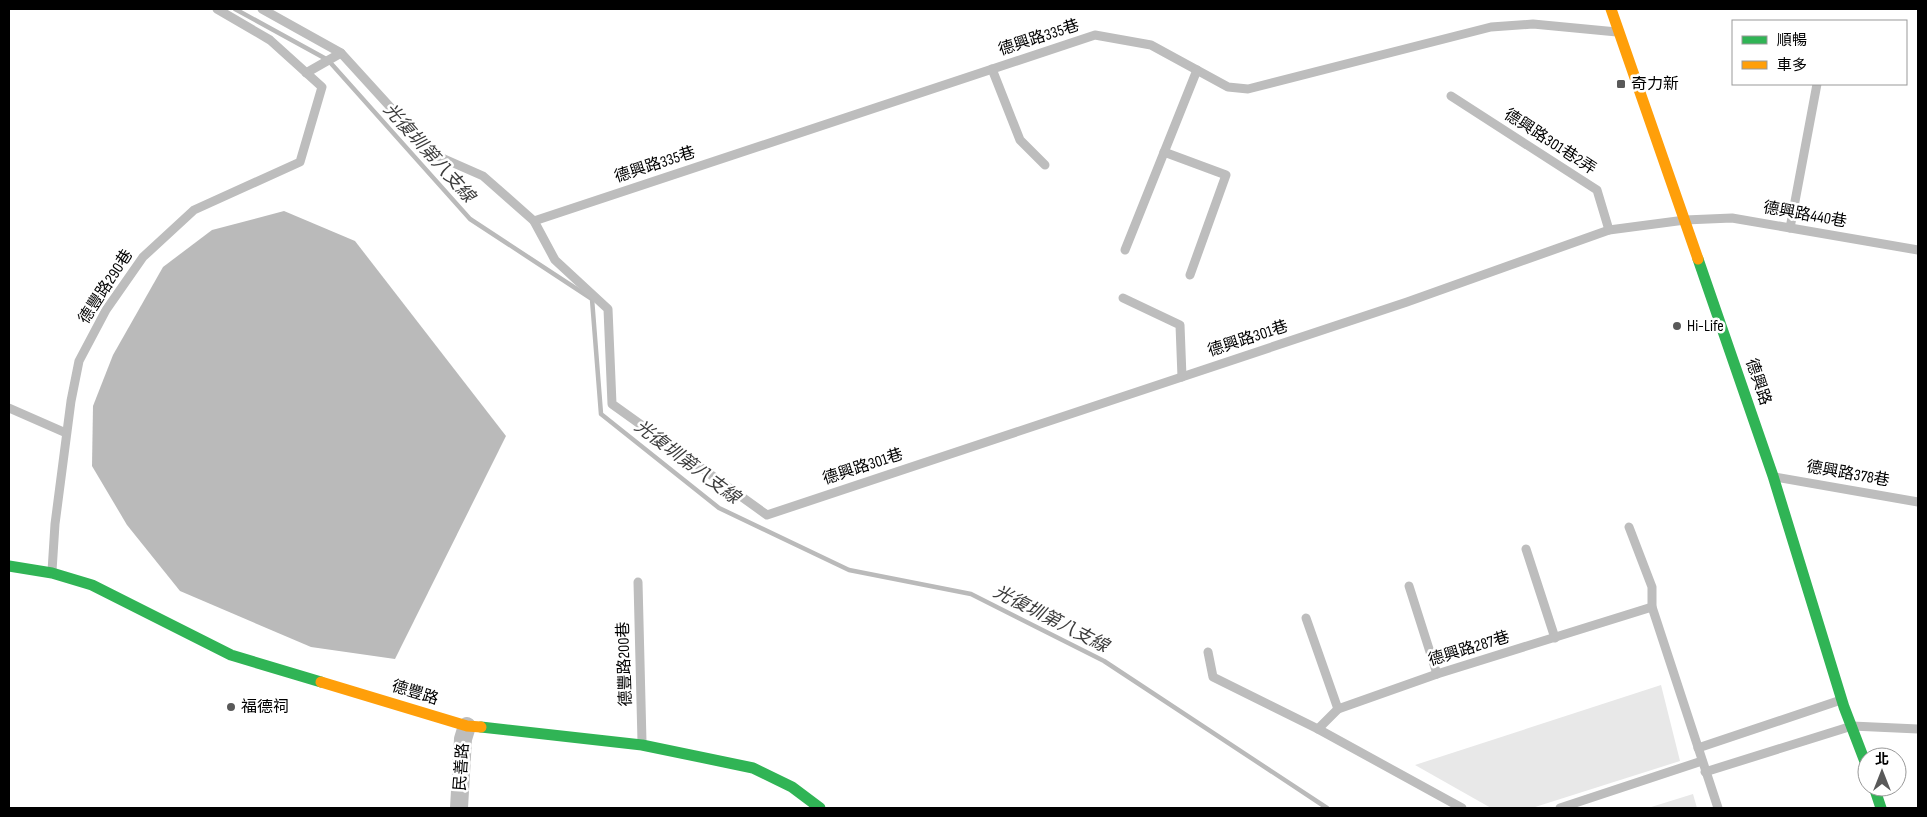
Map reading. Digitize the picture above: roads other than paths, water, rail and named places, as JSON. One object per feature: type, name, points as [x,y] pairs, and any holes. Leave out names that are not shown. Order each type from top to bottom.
[{"type":"street","name":"德興路","points":[[1611,9],[1773,476],[1841,700],[1860,747]]},
{"type":"street","name":"德豐路","points":[[9,566],[52,573],[92,585],[231,655],[467,726],[642,745],[753,768],[792,787],[820,808]]},
{"type":"street","name":"民善路","points":[[459,808],[463,738],[467,726]]},
{"type":"lane","name":"德豐路290巷","points":[[52,573],[66,433],[79,361],[106,310],[142,257],[194,210],[300,162],[322,87],[270,40],[217,9]]},
{"type":"lane","name":"德興路301巷","points":[[262,9],[341,52],[433,154],[483,176],[534,221],[555,260],[608,309],[612,404],[767,515],[1407,302],[1609,230],[1685,220]]},
{"type":"lane","name":"德興路335巷","points":[[534,221],[1095,35],[1151,45],[1228,88],[1248,89],[1491,27],[1533,24],[1618,32]]},
{"type":"lane","points":[[306,73],[341,52]]},
{"type":"lane","points":[[992,69],[1020,140],[1045,165]]},
{"type":"lane","points":[[1125,250],[1197,70]]},
{"type":"lane","points":[[1790,228],[1817,85]]},
{"type":"lane","name":"德興路301巷2弄","points":[[1452,96],[1597,190],[1609,230]]},
{"type":"lane","points":[[1164,152],[1226,175],[1190,275]]},
{"type":"lane","name":"德興路440巷","points":[[1685,220],[1732,218],[1918,250]]},
{"type":"lane","points":[[1123,298],[1180,325],[1182,377]]},
{"type":"lane","points":[[9,408],[66,433]]},
{"type":"lane","name":"德興路378巷","points":[[1773,476],[1918,502]]},
{"type":"lane","points":[[1629,527],[1652,587],[1652,607],[1718,808]]},
{"type":"lane","points":[[1526,549],[1556,638]]},
{"type":"lane","name":"德豐路200巷","points":[[638,582],[642,745]]},
{"type":"lane","points":[[1409,586],[1437,674]]},
{"type":"lane","name":"德興路287巷","points":[[1318,729],[1338,709],[1437,674],[1652,607]]},
{"type":"lane","points":[[1306,618],[1338,709]]},
{"type":"lane","points":[[1208,652],[1213,677],[1318,729],[1462,808]]},
{"type":"lane","points":[[1698,748],[1841,700]]},
{"type":"lane","points":[[1705,772],[1852,726],[1918,729]]},
{"type":"lane","points":[[1560,808],[1702,761]]},
{"type":"waterway","name":"光復圳第八支線","points":[[235,9],[328,60],[470,219],[592,299],[601,414],[719,508],[849,570],[971,594],[1104,661],[1327,808]]},
{"type":"place","name":"奇力新","points":[[1621,84]]},
{"type":"place","name":"Hi-Life","points":[[1677,326]]},
{"type":"place","name":"福德祠","points":[[231,707]]}]
